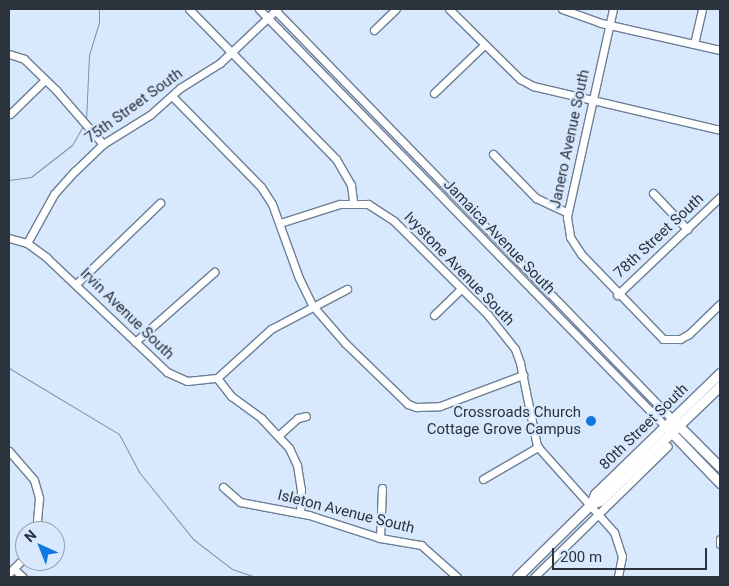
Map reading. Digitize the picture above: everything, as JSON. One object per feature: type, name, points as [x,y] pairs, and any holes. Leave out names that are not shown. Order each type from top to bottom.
[{"type":"main road","name":"80th Street South","points":[[668,429],[672,419],[720,373]]},
{"type":"main road","name":"80th Street South","points":[[517,577],[591,504],[595,494],[668,429],[679,426],[720,386]]},
{"type":"main road","name":"Jamaica Avenue South","points":[[672,419],[720,467]]},
{"type":"main road","name":"Jamaica Avenue South","points":[[668,429],[720,483]]},
{"type":"street","points":[[189,9],[336,159],[351,185],[353,202],[280,223]]},
{"type":"street","name":"Jamaica Avenue South","points":[[259,9],[668,429]]},
{"type":"street","name":"75th Street South","points":[[27,243],[54,194],[103,144],[150,115],[231,52],[276,9]]},
{"type":"street","name":"Jamaica Avenue South","points":[[276,9],[672,419]]},
{"type":"street","points":[[374,30],[396,9]]},
{"type":"street","points":[[449,9],[520,79],[533,86],[720,130]]},
{"type":"street","points":[[562,9],[609,25],[720,50]]},
{"type":"street","name":"Janero Avenue South","points":[[613,9],[568,213],[567,227],[576,247],[655,334],[667,340],[689,334],[720,304]]},
{"type":"street","points":[[694,44],[702,9]]},
{"type":"street","points":[[434,93],[484,45]]},
{"type":"street","points":[[9,54],[24,59],[103,144]]},
{"type":"street","points":[[10,114],[45,80]]},
{"type":"street","points":[[172,96],[261,187],[280,223],[299,278],[312,305],[389,388],[416,407],[440,406],[523,375]]},
{"type":"street","points":[[493,154],[536,198],[568,213]]},
{"type":"street","points":[[653,193],[687,228]]},
{"type":"street","name":"78th Street South","points":[[618,295],[720,197]]},
{"type":"street","name":"Ivystone Avenue South","points":[[353,202],[368,204],[383,212],[488,316],[515,350],[523,375],[533,436],[538,447],[600,515],[619,546],[622,556],[618,577]]},
{"type":"street","points":[[76,284],[160,203]]},
{"type":"street","name":"Irvin Avenue South","points":[[9,238],[27,243],[76,284],[135,342],[177,379],[198,382],[217,378]]},
{"type":"street","points":[[135,342],[214,272]]},
{"type":"street","points":[[300,513],[301,489],[297,465],[279,435],[231,396],[217,378],[256,340],[312,305],[347,289]]},
{"type":"street","points":[[434,315],[461,289]]},
{"type":"street","points":[[279,435],[298,418],[306,416]]},
{"type":"street","name":"80th Street South","points":[[534,577],[600,515],[668,446]]},
{"type":"street","points":[[483,479],[538,447]]},
{"type":"street","points":[[9,451],[34,480],[39,498],[37,521]]},
{"type":"street","name":"Isleton Avenue South","points":[[223,487],[240,502],[300,513],[380,538],[427,548],[457,577]]},
{"type":"street","points":[[380,538],[382,488]]},
{"type":"street","points":[[720,539],[720,544]]},
{"type":"street","points":[[12,571],[23,577]]},
{"type":"waterway","points":[[86,121],[89,55],[99,22],[99,9]]},
{"type":"waterway","points":[[9,180],[31,177],[72,145],[83,126]]},
{"type":"waterway","points":[[9,368],[119,434],[139,472],[193,539],[232,569],[255,577]]},
{"type":"place","name":"Crossroads Church Cottage Grove Campus","points":[[591,421]]}]
